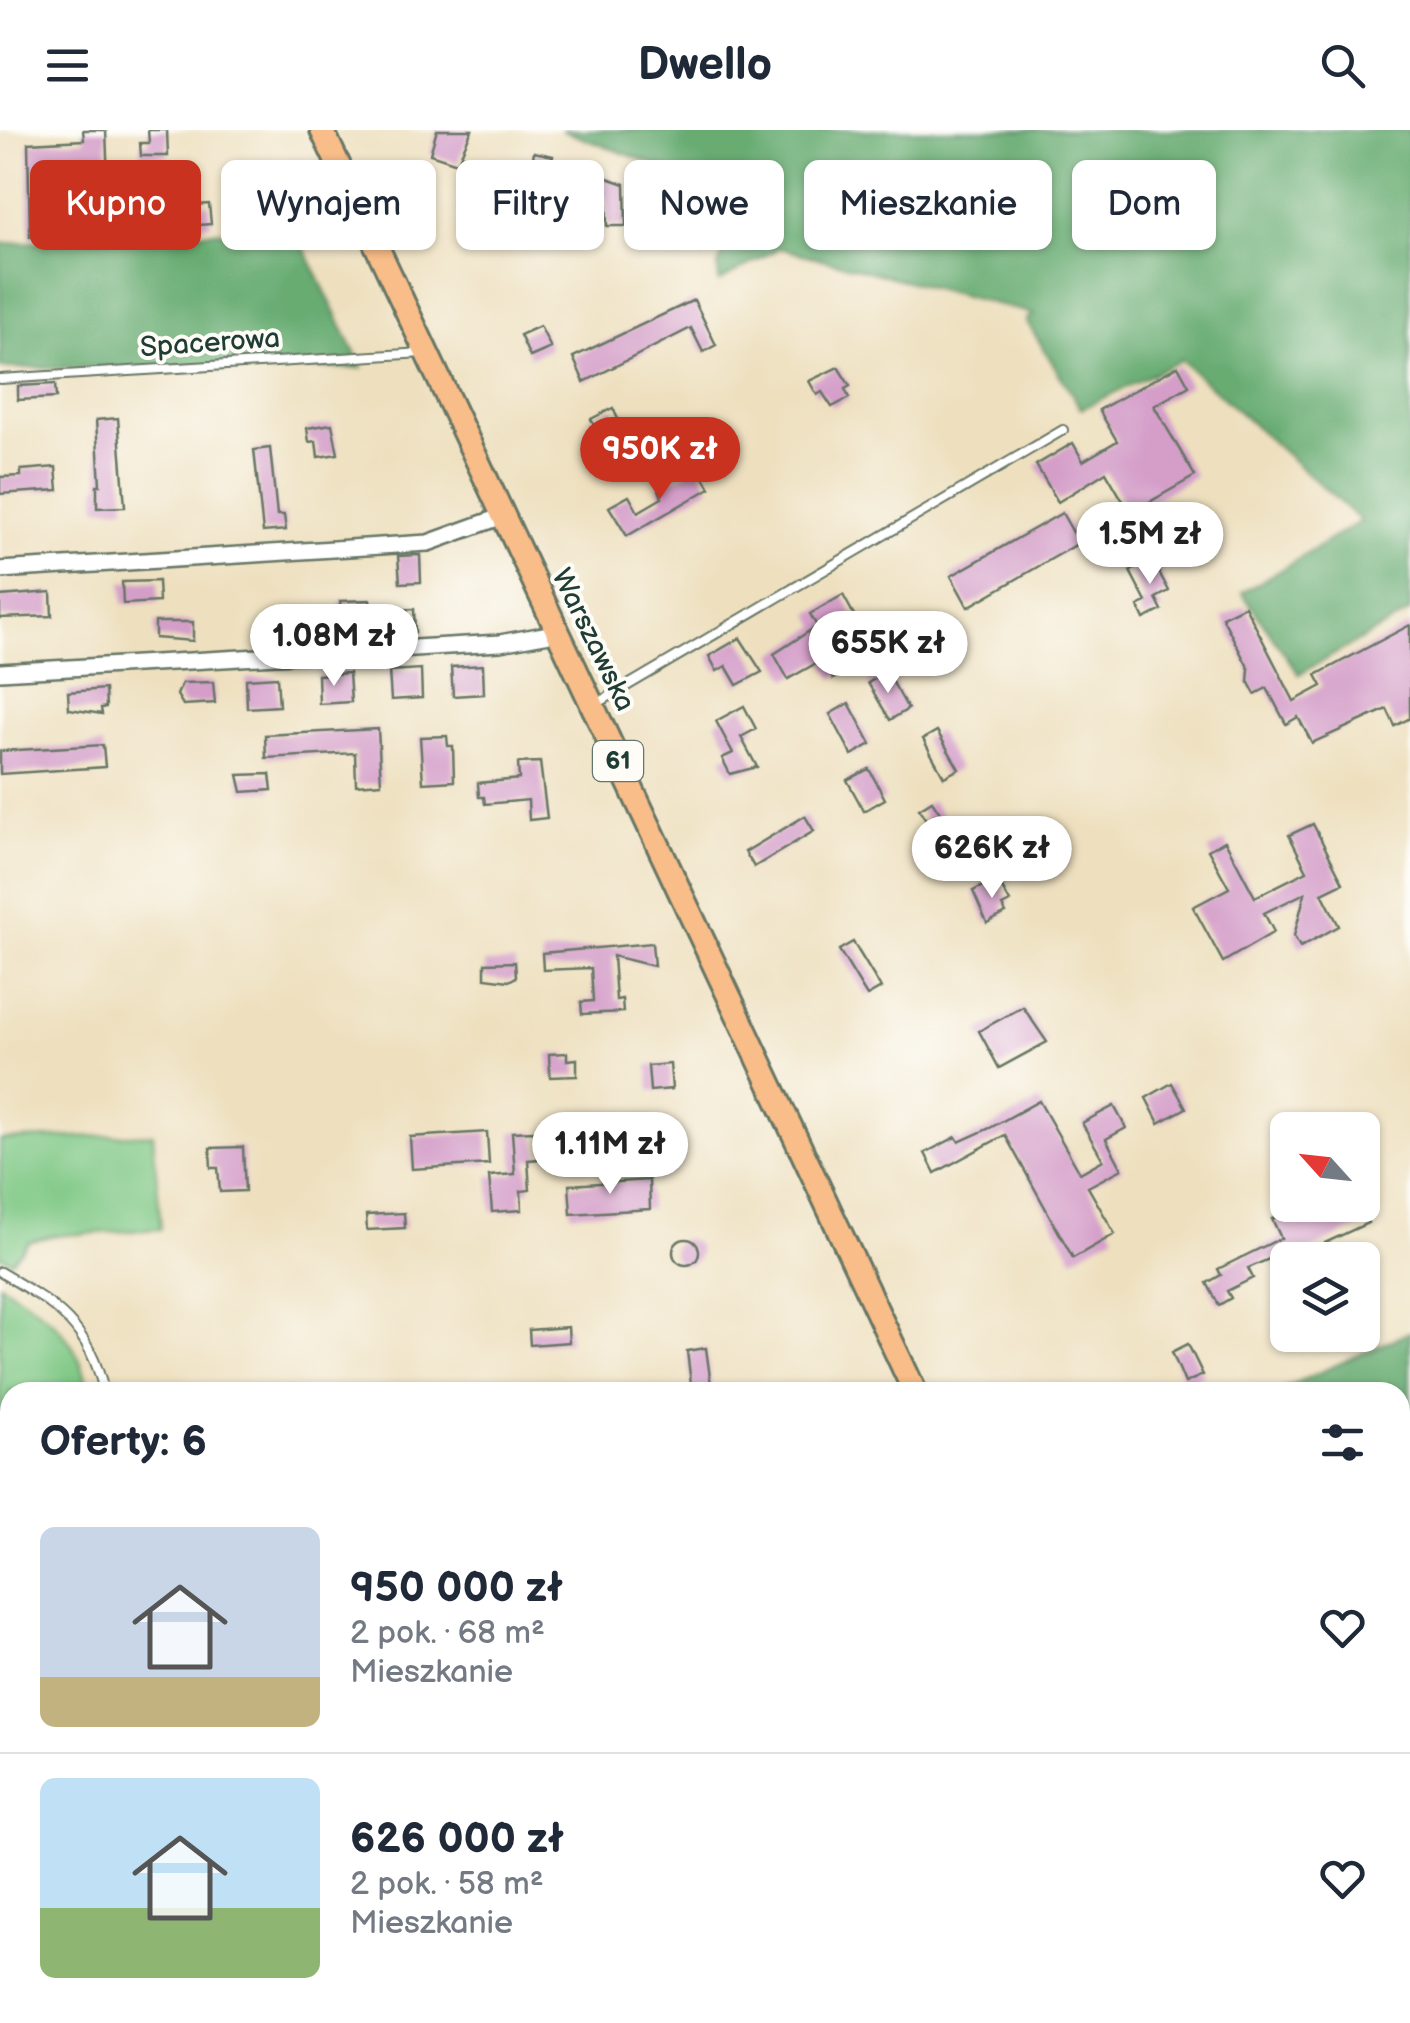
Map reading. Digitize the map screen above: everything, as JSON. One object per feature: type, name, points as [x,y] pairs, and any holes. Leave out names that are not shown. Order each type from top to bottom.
[{"type":"main road","name":"Warszawska","points":[[322,130],[500,517],[910,1382]]},
{"type":"street","points":[[0,570],[428,543],[500,517]]},
{"type":"street","points":[[0,672],[500,643],[555,633]]},
{"type":"lane","name":"Spacerowa","points":[[0,379],[423,353]]},
{"type":"lane","points":[[592,706],[1063,430]]},
{"type":"lane","points":[[0,1272],[42,1297],[79,1329],[96,1356],[102,1382]]},
{"type":"green space","points":[[561,130],[1410,130],[1410,612],[1299,674],[1242,593],[1361,521],[1181,360],[1081,409],[1026,320],[1034,314],[784,249],[784,160],[642,160]]},
{"type":"green space","points":[[221,231],[221,250],[305,250],[362,368],[0,368],[0,244],[30,242],[30,250],[201,250],[201,232]]},
{"type":"green space","points":[[724,250],[775,250],[719,282],[718,266]]},
{"type":"green space","points":[[153,1134],[161,1229],[50,1236],[28,1242],[11,1261],[0,1256],[0,1140]]},
{"type":"green space","points":[[0,1284],[58,1328],[77,1355],[86,1382],[0,1382]]},
{"type":"green space","points":[[1410,1332],[1410,1382],[1298,1382],[1365,1352],[1380,1352],[1380,1345]]},
{"type":"building","points":[[83,130],[106,130],[107,160],[30,160],[30,237],[28,143],[84,140]]},
{"type":"building","points":[[148,130],[167,130],[168,156],[141,156],[140,143],[149,143]]},
{"type":"building","points":[[437,130],[472,130],[456,163],[430,154]]},
{"type":"building","points":[[534,152],[553,156],[552,160],[532,160]]},
{"type":"building","points":[[604,177],[624,184],[624,226],[607,226]]},
{"type":"building","points":[[209,204],[211,224],[201,225],[201,205]]},
{"type":"building","points":[[694,300],[716,345],[703,352],[691,328],[584,382],[573,357]]},
{"type":"building","points":[[540,326],[551,348],[530,357],[520,335]]},
{"type":"building","points":[[1178,366],[1189,386],[1154,406],[1195,476],[1130,513],[1106,472],[1058,502],[1036,465],[1073,443],[1083,461],[1117,441],[1099,410]]},
{"type":"building","points":[[838,367],[850,386],[845,389],[849,398],[832,407],[822,392],[817,395],[809,381]]},
{"type":"building","points":[[55,384],[56,398],[18,400],[18,386]]},
{"type":"building","points":[[613,408],[625,435],[604,445],[591,419]]},
{"type":"building","points":[[118,418],[125,507],[97,508],[100,485],[96,420]]},
{"type":"building","points":[[332,424],[338,454],[318,457],[316,441],[309,442],[307,428]]},
{"type":"building","points":[[270,448],[277,515],[284,515],[286,530],[263,532],[254,450]]},
{"type":"building","points":[[56,467],[58,490],[0,494],[0,477],[21,476],[21,470]]},
{"type":"building","points":[[699,468],[710,488],[627,536],[609,507],[629,496],[638,512],[662,498],[658,486]]},
{"type":"building","points":[[1062,513],[1079,543],[968,607],[951,576]]},
{"type":"building","points":[[420,555],[421,582],[400,583],[398,556]]},
{"type":"building","points":[[1152,559],[1169,591],[1156,598],[1162,610],[1144,619],[1138,606],[1146,602],[1130,571]]},
{"type":"building","points":[[158,581],[159,602],[123,604],[122,582]]},
{"type":"building","points":[[51,592],[52,616],[0,618],[0,596]]},
{"type":"building","points":[[843,595],[854,615],[826,631],[848,670],[833,679],[822,660],[788,679],[774,654],[817,626],[810,614]]},
{"type":"building","points":[[370,600],[371,619],[341,621],[340,601]]},
{"type":"building","points":[[1245,606],[1294,701],[1322,686],[1316,675],[1410,625],[1410,718],[1395,726],[1387,709],[1312,743],[1298,717],[1286,724],[1267,688],[1255,694],[1248,681],[1249,669],[1222,617]]},
{"type":"building","points":[[414,609],[415,632],[386,633],[386,610]]},
{"type":"building","points":[[315,610],[331,610],[332,641],[316,642]]},
{"type":"building","points":[[155,622],[193,622],[193,641],[155,638]]},
{"type":"building","points":[[740,638],[762,672],[737,685],[726,666],[717,671],[709,656]]},
{"type":"building","points":[[483,665],[484,694],[453,696],[451,667]]},
{"type":"building","points":[[421,669],[422,698],[391,700],[389,671]]},
{"type":"building","points":[[887,672],[908,709],[890,720],[868,683]]},
{"type":"building","points":[[349,673],[351,702],[319,704],[318,675]]},
{"type":"building","points":[[277,677],[279,706],[247,708],[246,679]]},
{"type":"building","points":[[213,682],[215,703],[183,705],[177,695],[182,683]]},
{"type":"building","points":[[105,689],[106,707],[101,708],[102,714],[69,709],[68,692]]},
{"type":"building","points":[[849,703],[871,744],[852,755],[830,714]]},
{"type":"building","points":[[744,706],[756,729],[741,737],[757,767],[730,774],[722,758],[733,753],[716,721]]},
{"type":"building","points":[[378,729],[381,783],[356,785],[355,753],[266,758],[265,735]]},
{"type":"building","points":[[937,731],[959,769],[944,777],[923,739]]},
{"type":"building","points":[[447,736],[448,746],[453,746],[454,781],[423,783],[420,737]]},
{"type":"building","points":[[103,745],[105,767],[0,774],[0,751]]},
{"type":"building","points":[[540,762],[547,818],[529,820],[528,800],[485,804],[484,797],[479,797],[478,783],[519,779],[518,763]]},
{"type":"building","points":[[869,769],[885,799],[864,811],[847,780]]},
{"type":"building","points":[[270,774],[272,790],[242,792],[238,775]]},
{"type":"building","points":[[932,801],[951,829],[938,838],[919,809]]},
{"type":"building","points":[[805,816],[814,831],[754,867],[745,852]]},
{"type":"building","points":[[1313,824],[1343,883],[1322,893],[1339,926],[1300,947],[1294,936],[1305,893],[1264,913],[1274,932],[1223,962],[1193,907],[1229,888],[1208,850],[1225,841],[1255,897],[1307,871],[1289,835]]},
{"type":"building","points":[[991,882],[994,887],[1000,884],[1010,902],[1002,906],[1006,913],[987,923],[973,891]]},
{"type":"building","points":[[853,942],[881,988],[867,996],[839,950]]},
{"type":"building","points":[[652,943],[654,966],[613,956],[616,1000],[622,999],[623,1012],[582,1014],[581,1002],[593,1001],[591,968],[543,970],[542,953]]},
{"type":"building","points":[[515,962],[516,977],[509,981],[485,978],[485,963]]},
{"type":"building","points":[[1023,1007],[1047,1042],[999,1068],[979,1031]]},
{"type":"building","points":[[567,1053],[567,1060],[577,1059],[577,1076],[550,1077],[549,1054]]},
{"type":"building","points":[[670,1064],[672,1089],[650,1091],[648,1066]]},
{"type":"building","points":[[1172,1083],[1186,1108],[1159,1123],[1146,1098]]},
{"type":"building","points":[[1039,1101],[1080,1173],[1103,1160],[1082,1123],[1114,1106],[1126,1128],[1106,1139],[1122,1169],[1088,1187],[1115,1234],[1073,1258],[1005,1135],[935,1173],[925,1153],[956,1137],[959,1142],[990,1128]]},
{"type":"building","points":[[534,1131],[540,1159],[528,1160],[530,1190],[521,1191],[522,1210],[492,1212],[489,1176],[515,1174],[512,1132]]},
{"type":"building","points":[[487,1132],[489,1164],[412,1169],[410,1137]]},
{"type":"building","points":[[243,1147],[245,1191],[220,1192],[218,1168],[211,1168],[210,1148]]},
{"type":"building","points":[[649,1180],[650,1209],[571,1214],[569,1185]]},
{"type":"building","points":[[404,1213],[405,1228],[367,1230],[366,1215]]},
{"type":"building","points":[[1273,1222],[1368,1223],[1327,1242],[1273,1242],[1281,1238]]},
{"type":"building","points":[[686,1239],[695,1243],[699,1252],[695,1261],[686,1265],[677,1261],[673,1252],[677,1243]]},
{"type":"building","points":[[1270,1243],[1270,1258],[1248,1268],[1253,1278],[1227,1291],[1231,1298],[1219,1305],[1207,1283],[1221,1275],[1218,1269]]},
{"type":"building","points":[[568,1327],[569,1342],[530,1345],[529,1330]]},
{"type":"building","points":[[1188,1344],[1203,1375],[1185,1382],[1172,1352]]},
{"type":"building","points":[[706,1348],[711,1382],[691,1382],[687,1351]]}]
